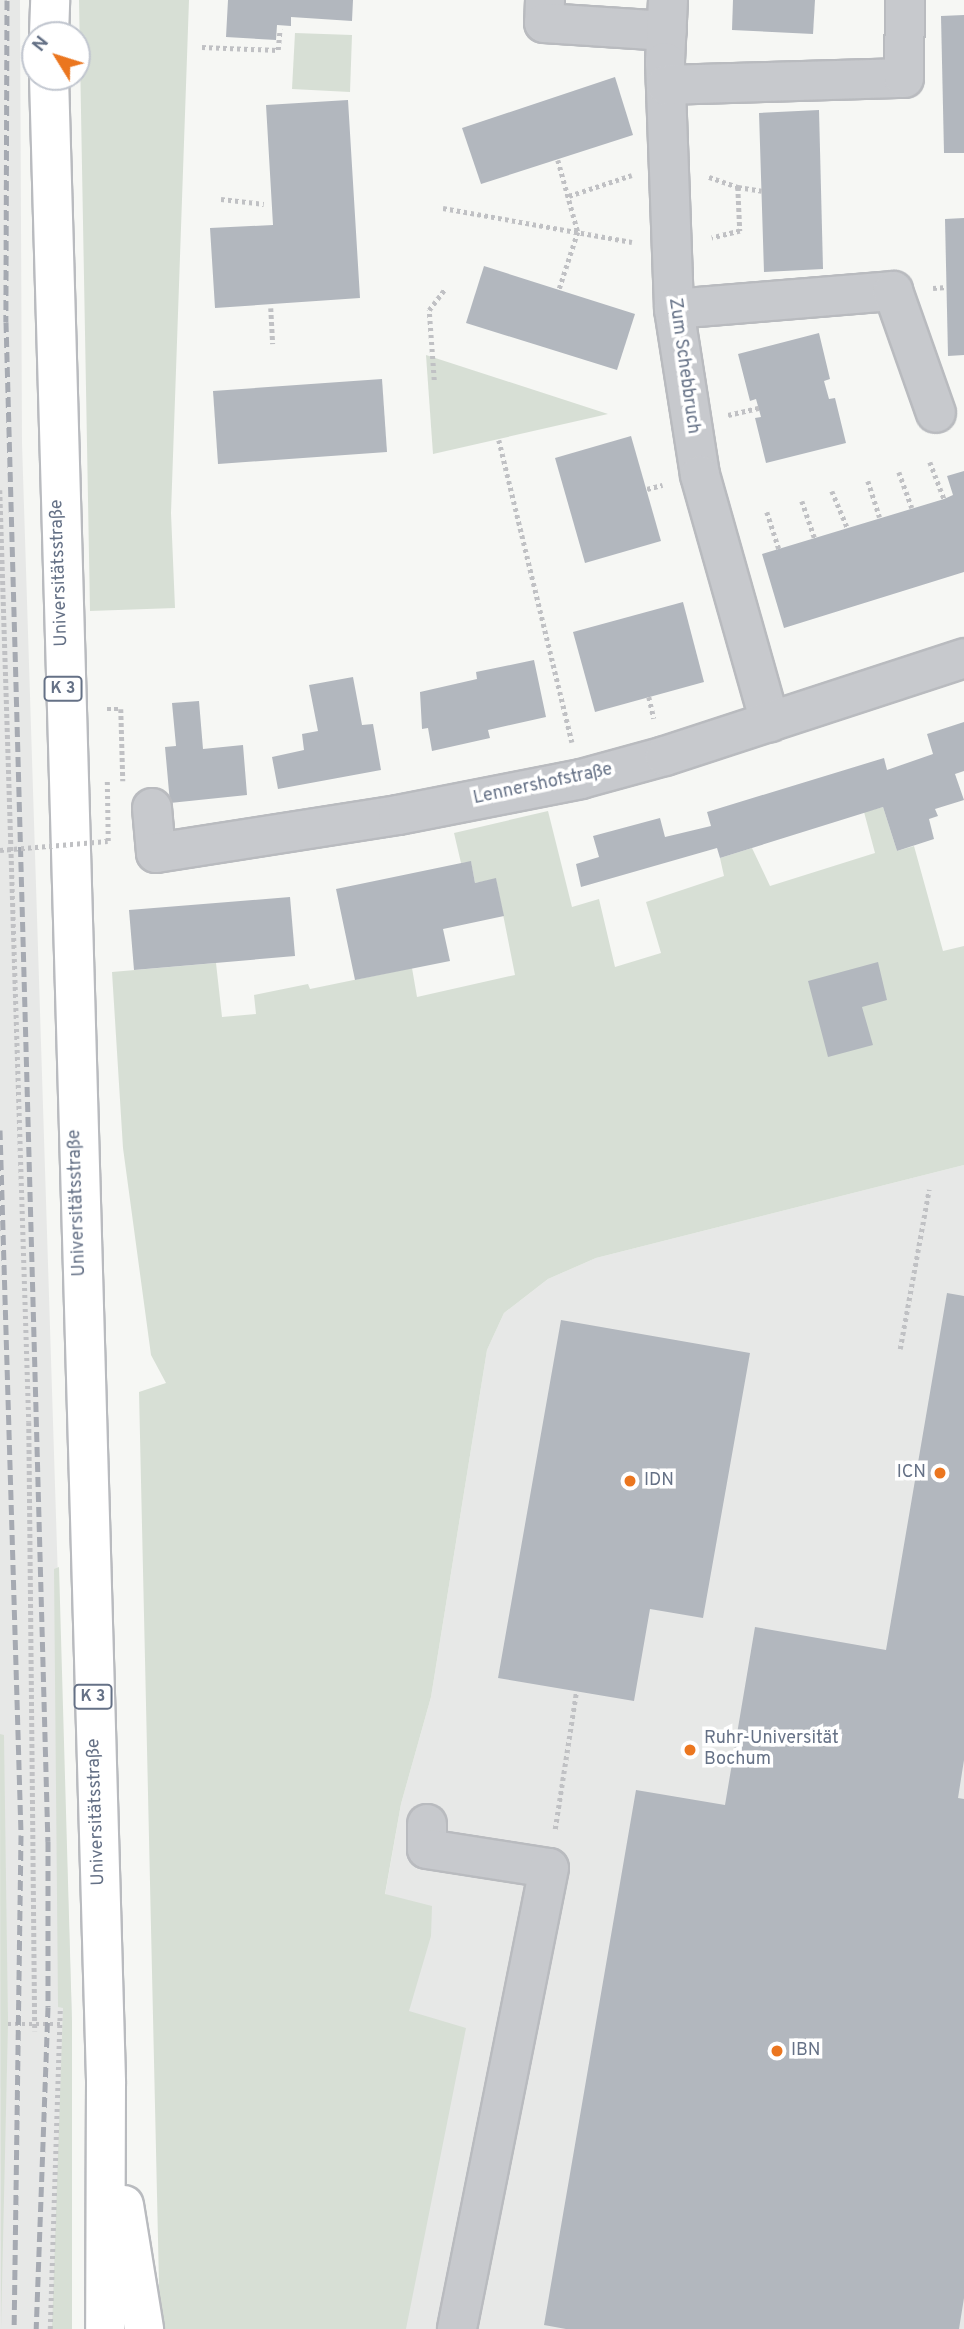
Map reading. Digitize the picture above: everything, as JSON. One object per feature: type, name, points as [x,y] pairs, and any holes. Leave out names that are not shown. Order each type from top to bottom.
[{"type":"highway","points":[[49,21],[50,0]]},
{"type":"highway","name":"Universitätsstraße","points":[[49,91],[106,2092],[106,2329]]},
{"type":"highway","points":[[106,2092],[144,2329]]},
{"type":"street","points":[[545,0],[544,23],[668,16]]},
{"type":"street","points":[[666,85],[904,78],[905,0]]},
{"type":"street","name":"Zum Schebbruch","points":[[668,16],[666,85],[674,309],[700,475],[770,722]]},
{"type":"street","points":[[674,309],[893,291],[936,413]]},
{"type":"street","name":"Lennershofstraße","points":[[138,798],[156,853],[398,816],[581,779],[770,722],[964,658]]},
{"type":"street","points":[[427,1824],[426,1849],[550,1868],[457,2329]]},
{"type":"path","points":[[202,47],[278,50],[280,29]]},
{"type":"path","points":[[558,160],[578,232],[559,290]]},
{"type":"path","points":[[569,196],[668,163]]},
{"type":"path","points":[[738,187],[762,191]]},
{"type":"path","points":[[221,199],[264,204]]},
{"type":"path","points":[[443,208],[670,249]]},
{"type":"path","points":[[434,380],[429,310],[445,289]]},
{"type":"path","points":[[271,308],[273,344]]},
{"type":"path","points":[[499,440],[581,779]]},
{"type":"path","points":[[930,462],[944,499]]},
{"type":"path","points":[[899,472],[912,508]]},
{"type":"path","points":[[868,481],[880,517]]},
{"type":"path","points":[[0,490],[29,1449],[35,2031]]},
{"type":"path","points":[[832,491],[848,529]]},
{"type":"path","points":[[802,501],[815,539]]},
{"type":"path","points":[[768,512],[779,549]]},
{"type":"path","points":[[105,723],[104,709],[121,709],[138,798]]},
{"type":"path","points":[[0,850],[108,841],[106,765]]},
{"type":"path","points":[[900,1349],[929,1190]]},
{"type":"path","points":[[550,1868],[576,1693]]},
{"type":"path","points":[[50,2329],[60,2007]]},
{"type":"path","points":[[8,2024],[60,2024]]},
{"type":"shaded area","points":[[0,0],[20,0],[22,443],[72,2022],[72,2329],[0,2329]]},
{"type":"shaded area","points":[[79,0],[189,0],[171,513],[175,608],[90,611],[81,91],[91,91],[91,21],[79,21]]},
{"type":"shaded area","points":[[295,33],[352,35],[350,92],[292,89]]},
{"type":"shaded area","points":[[426,355],[608,414],[433,454]]},
{"type":"shaded area","points":[[883,807],[897,851],[914,846],[943,951],[964,946],[964,1165],[596,1258],[548,1279],[504,1313],[487,1350],[431,1697],[401,1804],[385,1894],[432,1906],[431,1936],[409,2011],[466,2028],[406,2329],[160,2329],[139,1392],[166,1383],[151,1355],[123,1148],[112,972],[216,963],[222,1017],[256,1014],[254,995],[308,984],[310,989],[412,968],[417,997],[515,975],[496,879],[475,883],[471,862],[461,863],[454,833],[548,811],[572,907],[599,899],[615,967],[661,953],[646,902],[724,876],[720,858],[752,848],[770,886],[875,853],[864,812]]},
{"type":"shaded area","name":"Ruhr-Universität Bochum","points":[[964,1165],[964,2329],[218,2329],[385,1895],[401,1804],[431,1697],[487,1350],[504,1313],[548,1279],[596,1258]]},
{"type":"shaded area","points":[[59,1567],[72,2022],[72,2329],[52,2329],[63,2008],[58,2007],[54,1569]]},
{"type":"shaded area","points":[[0,1734],[4,1735],[8,2023],[1,2329]]},
{"type":"building","points":[[228,0],[353,0],[352,21],[291,17],[291,26],[277,25],[276,40],[226,37]]},
{"type":"building","points":[[733,0],[815,0],[813,34],[732,30]]},
{"type":"building","points":[[964,15],[964,153],[944,153],[941,16]]},
{"type":"building","points":[[615,77],[633,135],[481,184],[462,128]]},
{"type":"building","points":[[348,100],[360,298],[215,308],[210,228],[273,225],[266,105]]},
{"type":"building","points":[[819,110],[823,269],[764,272],[759,113]]},
{"type":"building","points":[[964,218],[964,355],[948,356],[945,219]]},
{"type":"building","points":[[484,266],[635,314],[617,370],[466,323]]},
{"type":"building","points":[[819,333],[830,379],[824,381],[829,399],[835,398],[846,443],[766,463],[755,418],[761,417],[756,399],[750,401],[738,354]]},
{"type":"building","points":[[382,379],[387,452],[218,464],[213,391]]},
{"type":"building","points":[[631,436],[661,541],[585,563],[555,458]]},
{"type":"building","points":[[964,471],[964,572],[784,628],[762,554],[944,499],[953,495],[947,476]]},
{"type":"building","points":[[683,602],[704,682],[595,712],[573,632]]},
{"type":"building","points":[[534,660],[546,717],[488,730],[490,738],[432,751],[428,728],[422,729],[420,692],[477,679],[476,672]]},
{"type":"building","points":[[353,677],[362,725],[373,724],[381,770],[278,789],[272,757],[304,750],[302,734],[318,731],[309,685]]},
{"type":"building","points":[[199,701],[203,749],[243,745],[247,795],[170,803],[165,747],[176,746],[172,703]]},
{"type":"building","points":[[964,722],[964,771],[955,774],[964,800],[935,809],[938,816],[929,819],[934,839],[897,851],[883,807],[720,858],[717,848],[581,887],[576,864],[599,857],[593,836],[660,818],[665,837],[711,826],[707,812],[884,758],[887,770],[933,754],[927,734]]},
{"type":"building","points":[[471,861],[475,883],[496,878],[504,916],[443,929],[450,961],[355,980],[336,889]]},
{"type":"building","points":[[290,897],[295,956],[134,970],[129,910]]},
{"type":"building","points":[[878,962],[887,1000],[862,1007],[873,1045],[828,1057],[808,981]]},
{"type":"building","name":"IBN","points":[[947,1293],[964,1296],[964,1760],[958,1798],[964,1799],[964,2298],[959,2329],[566,2329],[544,2325],[636,1790],[725,1805],[755,1627],[886,1650]]},
{"type":"building","name":"IDN","points":[[561,1320],[750,1353],[703,1618],[650,1609],[634,1701],[498,1678]]},
{"type":"railway","points":[[7,0],[6,322],[48,1841],[48,2007],[36,2329]]},
{"type":"railway","points":[[0,1130],[21,1835],[14,2329]]},
{"type":"place","name":"ICN","points":[[940,1473]]},
{"type":"place","name":"IDN","points":[[630,1481]]},
{"type":"place","name":"Ruhr-Universität Bochum","points":[[690,1750]]},
{"type":"place","name":"IBN","points":[[777,2051]]}]
